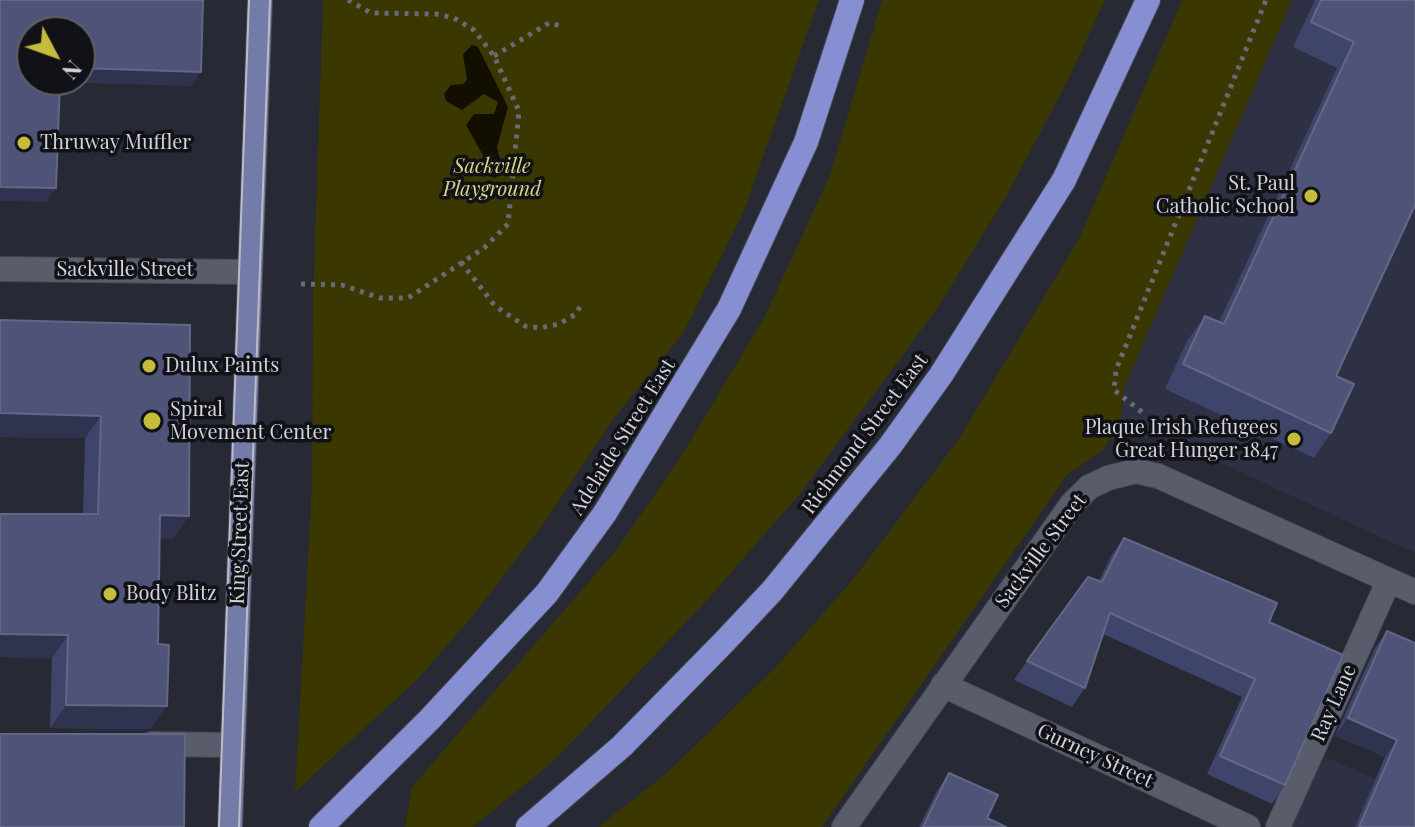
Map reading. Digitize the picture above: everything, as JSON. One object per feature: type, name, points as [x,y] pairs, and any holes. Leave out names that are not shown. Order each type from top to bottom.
[{"type":"highway","name":"Adelaide Street East","points":[[321,827],[429,720],[547,593],[597,525],[729,309],[806,142],[852,0]]},
{"type":"highway","name":"Richmond Street East","points":[[528,827],[622,746],[734,631],[772,591],[890,446],[941,375],[1064,180],[1148,0]]},
{"type":"main road","name":"King Street East","points":[[230,827],[260,0]]},
{"type":"street","name":"Sackville Street","points":[[0,269],[250,272]]},
{"type":"street","name":"Sackville Street","points":[[844,827],[1072,504],[1089,487],[1108,478],[1136,471],[1158,476],[1415,592]]},
{"type":"street","name":"Ray Lane","points":[[1278,827],[1389,580]]},
{"type":"street","name":"Gurney Street","points":[[943,685],[1248,827]]},
{"type":"street","points":[[134,744],[233,745]]},
{"type":"path","points":[[301,284],[342,285],[380,298],[408,298],[484,248],[508,224],[519,111],[494,56],[474,30],[454,18],[436,14],[371,13],[348,0]]},
{"type":"path","points":[[1142,412],[1114,390],[1116,370],[1266,0]]},
{"type":"path","points":[[494,56],[549,23],[561,26]]},
{"type":"path","points":[[461,262],[495,306],[525,326],[540,328],[559,324],[576,314],[582,303]]},
{"type":"shaded area","name":"St. Paul Catholic School","points":[[1292,0],[1404,0],[1415,5],[1415,553],[1197,452],[1160,438],[1119,437],[1124,388]]},
{"type":"shaded area","points":[[472,45],[478,47],[508,107],[497,147],[502,169],[495,178],[485,174],[484,157],[466,125],[474,114],[494,114],[498,102],[484,94],[462,110],[446,101],[444,94],[451,85],[463,84],[467,80],[463,54]]},
{"type":"shaded area","points":[[1321,755],[1415,796],[1415,827],[1289,827]]},
{"type":"green space","name":"Sackville Playground","points":[[323,0],[819,0],[743,213],[684,332],[615,417],[544,523],[472,617],[417,680],[295,792],[312,484],[313,297]]},
{"type":"green space","points":[[882,0],[1105,0],[1068,80],[1006,197],[937,309],[799,495],[708,599],[556,759],[473,827],[405,827],[412,787],[617,549],[680,458],[766,314],[830,175]]},
{"type":"green space","points":[[1182,0],[1292,0],[1124,388],[1119,437],[1109,440],[1103,450],[1067,475],[822,827],[598,827],[668,772],[776,667],[855,577],[958,440],[1079,239]]},
{"type":"building","name":"Thruway Muffler","points":[[0,0],[203,0],[201,72],[96,69],[96,16],[16,16],[16,96],[59,96],[56,188],[0,187]]},
{"type":"building","points":[[1321,0],[1415,0],[1415,205],[1336,376],[1354,384],[1331,433],[1183,364],[1205,316],[1224,324],[1354,42],[1311,22]]},
{"type":"building","points":[[0,320],[190,325],[189,516],[160,515],[158,644],[169,645],[167,706],[66,705],[68,635],[0,634],[0,514],[98,514],[101,416],[0,413]]},
{"type":"building","points":[[1124,538],[1277,603],[1269,622],[1343,655],[1285,785],[1220,756],[1255,679],[1110,613],[1085,688],[1027,661],[1088,577],[1102,582]]},
{"type":"building","points":[[1387,631],[1415,643],[1415,827],[1359,827],[1397,740],[1348,718]]},
{"type":"building","points":[[0,734],[185,734],[184,827],[0,827]]},
{"type":"building","points":[[949,773],[998,795],[987,818],[1006,827],[923,827]]},
{"type":"tram line","points":[[219,827],[249,0]]},
{"type":"tram line","points":[[239,827],[270,0]]},
{"type":"place","name":"Thruway Muffler","points":[[24,143]]},
{"type":"place","name":"St. Paul Catholic School","points":[[1311,196]]},
{"type":"place","name":"Dulux Paints","points":[[149,366]]},
{"type":"place","name":"Spiral Movement Center","points":[[152,421]]},
{"type":"place","name":"Plaque Irish Refugees Great Hunger 1847","points":[[1294,439]]},
{"type":"place","name":"Body Blitz","points":[[110,594]]}]
